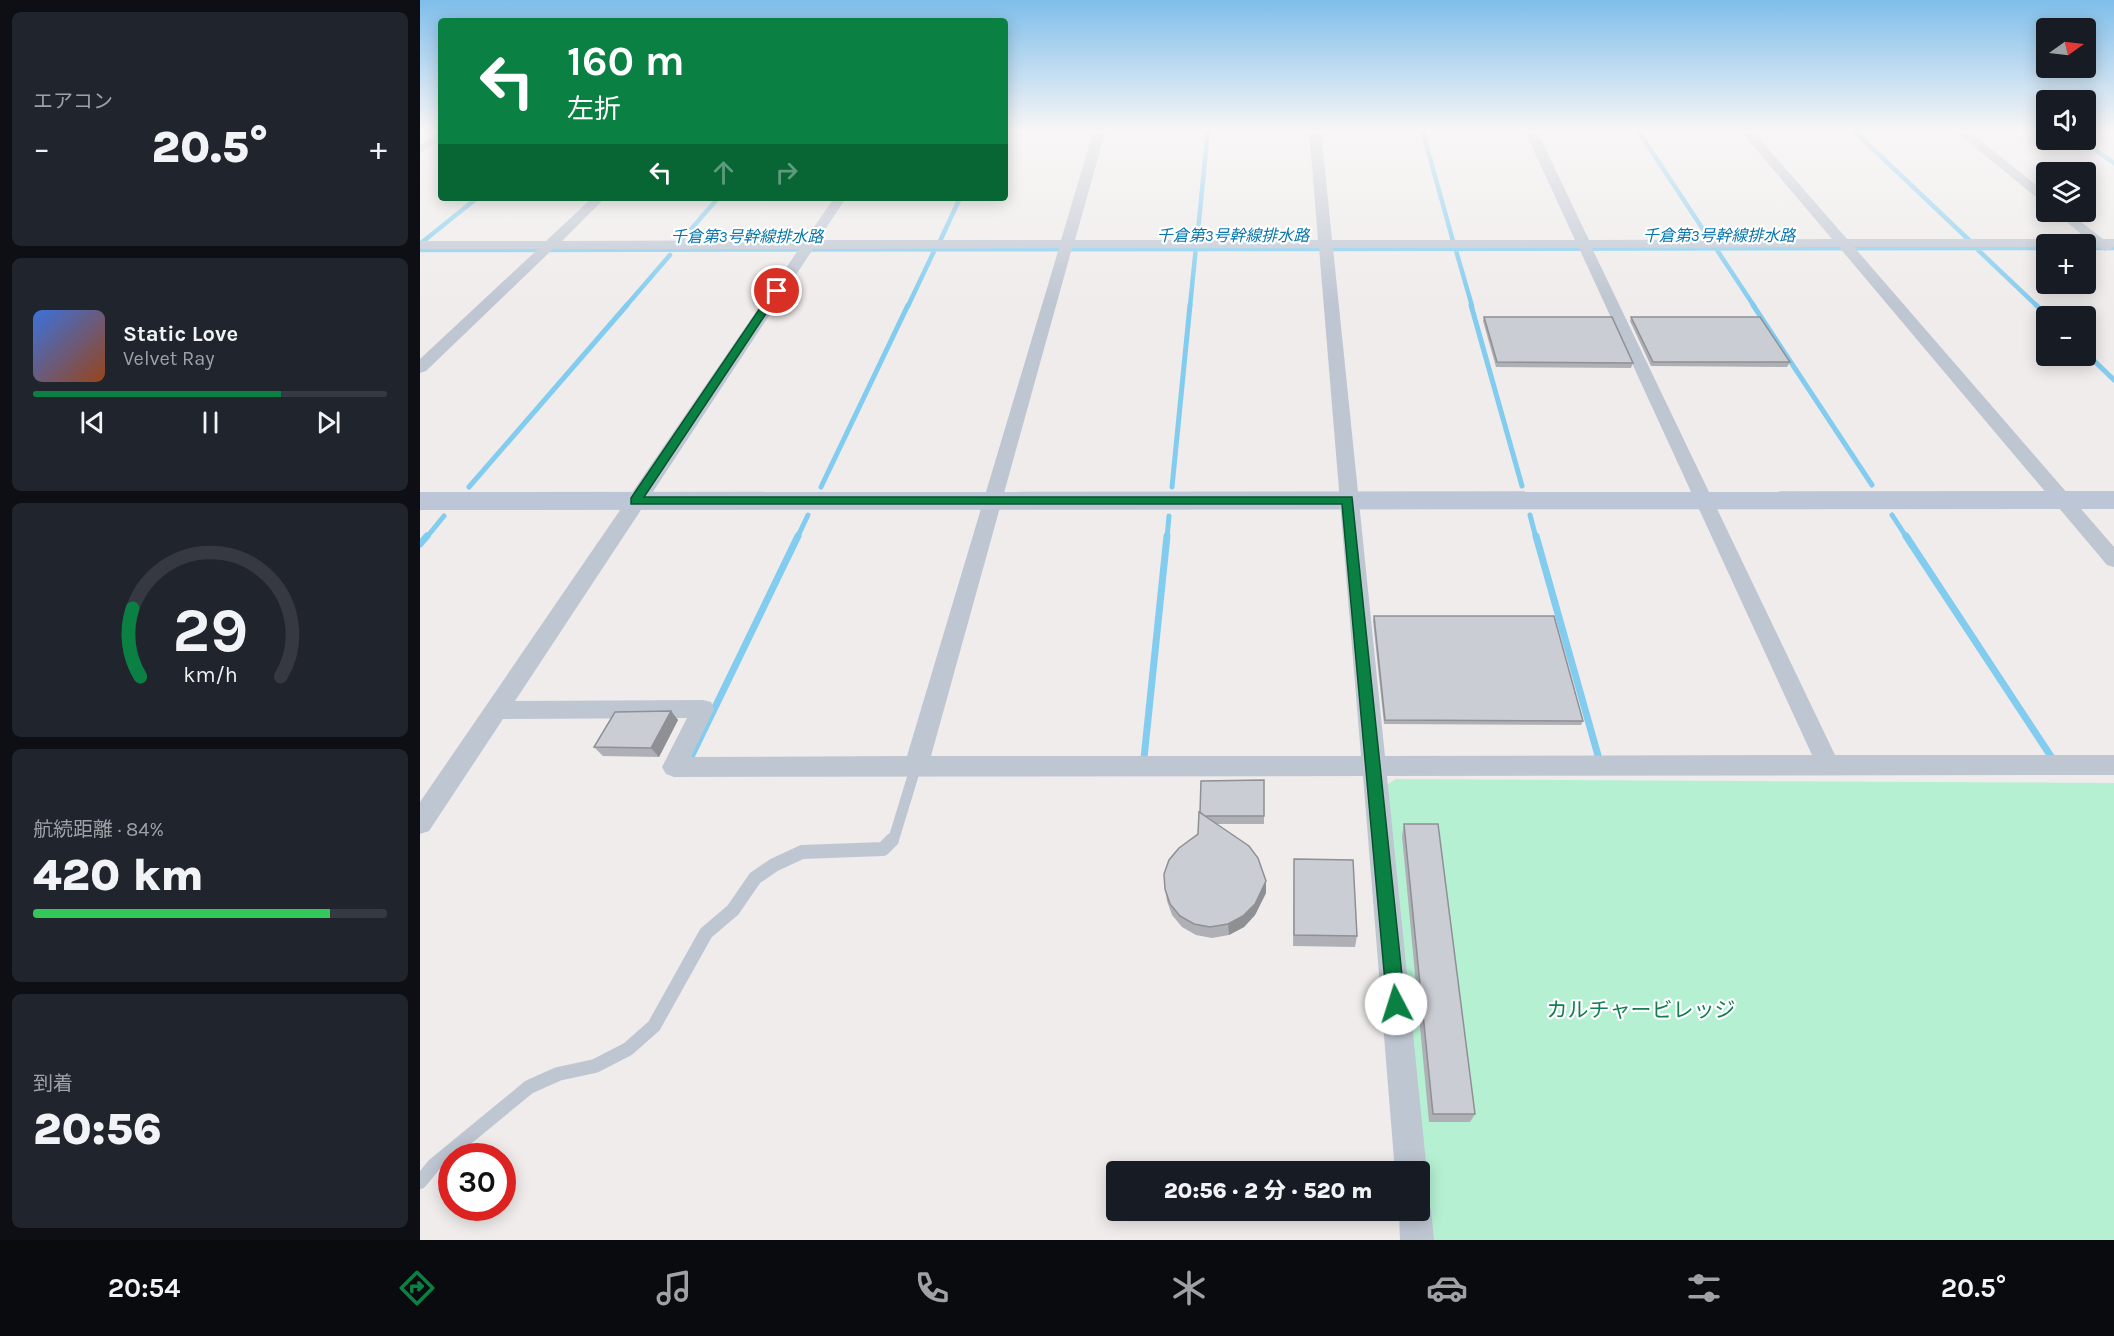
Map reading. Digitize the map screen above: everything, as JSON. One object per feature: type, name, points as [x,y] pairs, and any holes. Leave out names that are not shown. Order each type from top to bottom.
[{"type":"street","points":[[916,766],[1083,187]]},
{"type":"street","points":[[1320,187],[1410,1161]]},
{"type":"street","points":[[1557,187],[1828,765]]},
{"type":"street","points":[[1794,187],[2114,560]]},
{"type":"street","points":[[420,368],[596,201]]},
{"type":"street","points":[[420,823],[838,201]]},
{"type":"street","points":[[2074,222],[2108,247]]},
{"type":"street","points":[[420,245],[546,248],[2108,247]]},
{"type":"street","points":[[420,501],[2114,500]]},
{"type":"street","points":[[495,710],[703,709],[674,766],[2114,765]]},
{"type":"street","points":[[1416,1221],[1417,1240]]},
{"type":"lane","points":[[420,1182],[434,1166],[529,1087],[558,1074],[595,1066],[628,1050],[654,1026],[706,933],[733,910],[755,878],[774,865],[802,852],[883,849],[894,838],[916,766]]},
{"type":"green space","name":"カルチャービレッジ","points":[[1396,779],[2114,783],[2114,1240],[1433,1240],[1430,1211],[1430,1161],[1425,1161],[1386,785]]},
{"type":"building","points":[[1484,317],[1612,317],[1633,363],[1497,362]]},
{"type":"building","points":[[1631,317],[1760,317],[1790,362],[1653,362]]},
{"type":"building","points":[[1374,616],[1554,616],[1583,721],[1385,720]]},
{"type":"building","points":[[671,711],[651,748],[594,747],[615,712]]},
{"type":"building","points":[[1264,780],[1264,816],[1205,816],[1200,812],[1201,781]]},
{"type":"building","points":[[1199,812],[1249,846],[1258,858],[1266,881],[1255,904],[1243,916],[1228,924],[1210,927],[1194,924],[1180,916],[1170,904],[1165,889],[1164,874],[1169,860],[1179,848],[1198,834]]},
{"type":"building","points":[[1404,824],[1438,824],[1475,1114],[1433,1114]]},
{"type":"building","points":[[1294,859],[1353,860],[1357,936],[1294,935]]},
{"type":"waterway","points":[[1197,241],[1202,187]]},
{"type":"waterway","points":[[1438,187],[1453,241]]},
{"type":"waterway","points":[[1675,187],[1710,240]]},
{"type":"waterway","points":[[1913,187],[1969,240]]},
{"type":"waterway","points":[[421,243],[473,201]]},
{"type":"waterway","points":[[680,242],[715,201]]},
{"type":"waterway","points":[[940,241],[959,201]]},
{"type":"waterway","name":"千倉第3号幹線排水路","points":[[1455,249],[1716,248]]},
{"type":"waterway","points":[[1716,248],[1754,306]]},
{"type":"waterway","name":"千倉第3号幹線排水路","points":[[1716,248],[1976,248]]},
{"type":"waterway","points":[[1976,248],[2037,306]]},
{"type":"waterway","name":"千倉第3号幹線排水路","points":[[1976,248],[2036,248]]},
{"type":"waterway","name":"千倉第3号幹線排水路","points":[[2096,248],[2114,248]]},
{"type":"waterway","name":"千倉第3号幹線排水路","points":[[420,250],[935,249]]},
{"type":"waterway","points":[[908,306],[935,249]]},
{"type":"waterway","name":"千倉第3号幹線排水路","points":[[935,249],[1196,249]]},
{"type":"waterway","points":[[1190,306],[1196,249]]},
{"type":"waterway","name":"千倉第3号幹線排水路","points":[[1196,249],[1455,249]]},
{"type":"waterway","points":[[1455,249],[1472,306]]},
{"type":"waterway","points":[[626,306],[670,255]]},
{"type":"waterway","points":[[469,487],[627,305]]},
{"type":"waterway","points":[[821,487],[908,305]]},
{"type":"waterway","points":[[1172,487],[1190,305]]},
{"type":"waterway","points":[[1471,305],[1522,486]]},
{"type":"waterway","points":[[1753,305],[1872,485]]},
{"type":"waterway","points":[[2096,363],[2114,380]]},
{"type":"waterway","points":[[797,538],[808,515]]},
{"type":"waterway","points":[[1530,515],[1536,538]]},
{"type":"waterway","points":[[1892,515],[1907,538]]},
{"type":"waterway","points":[[426,538],[444,516]]},
{"type":"waterway","points":[[1167,538],[1169,516]]},
{"type":"waterway","points":[[420,544],[427,536]]},
{"type":"waterway","points":[[690,759],[798,536]]},
{"type":"waterway","points":[[1144,758],[1167,536]]},
{"type":"waterway","points":[[1536,536],[1599,759]]},
{"type":"waterway","points":[[1906,536],[2054,761]]},
{"type":"route","points":[[777,291],[635,501],[1348,500],[1396,1004]]}]
